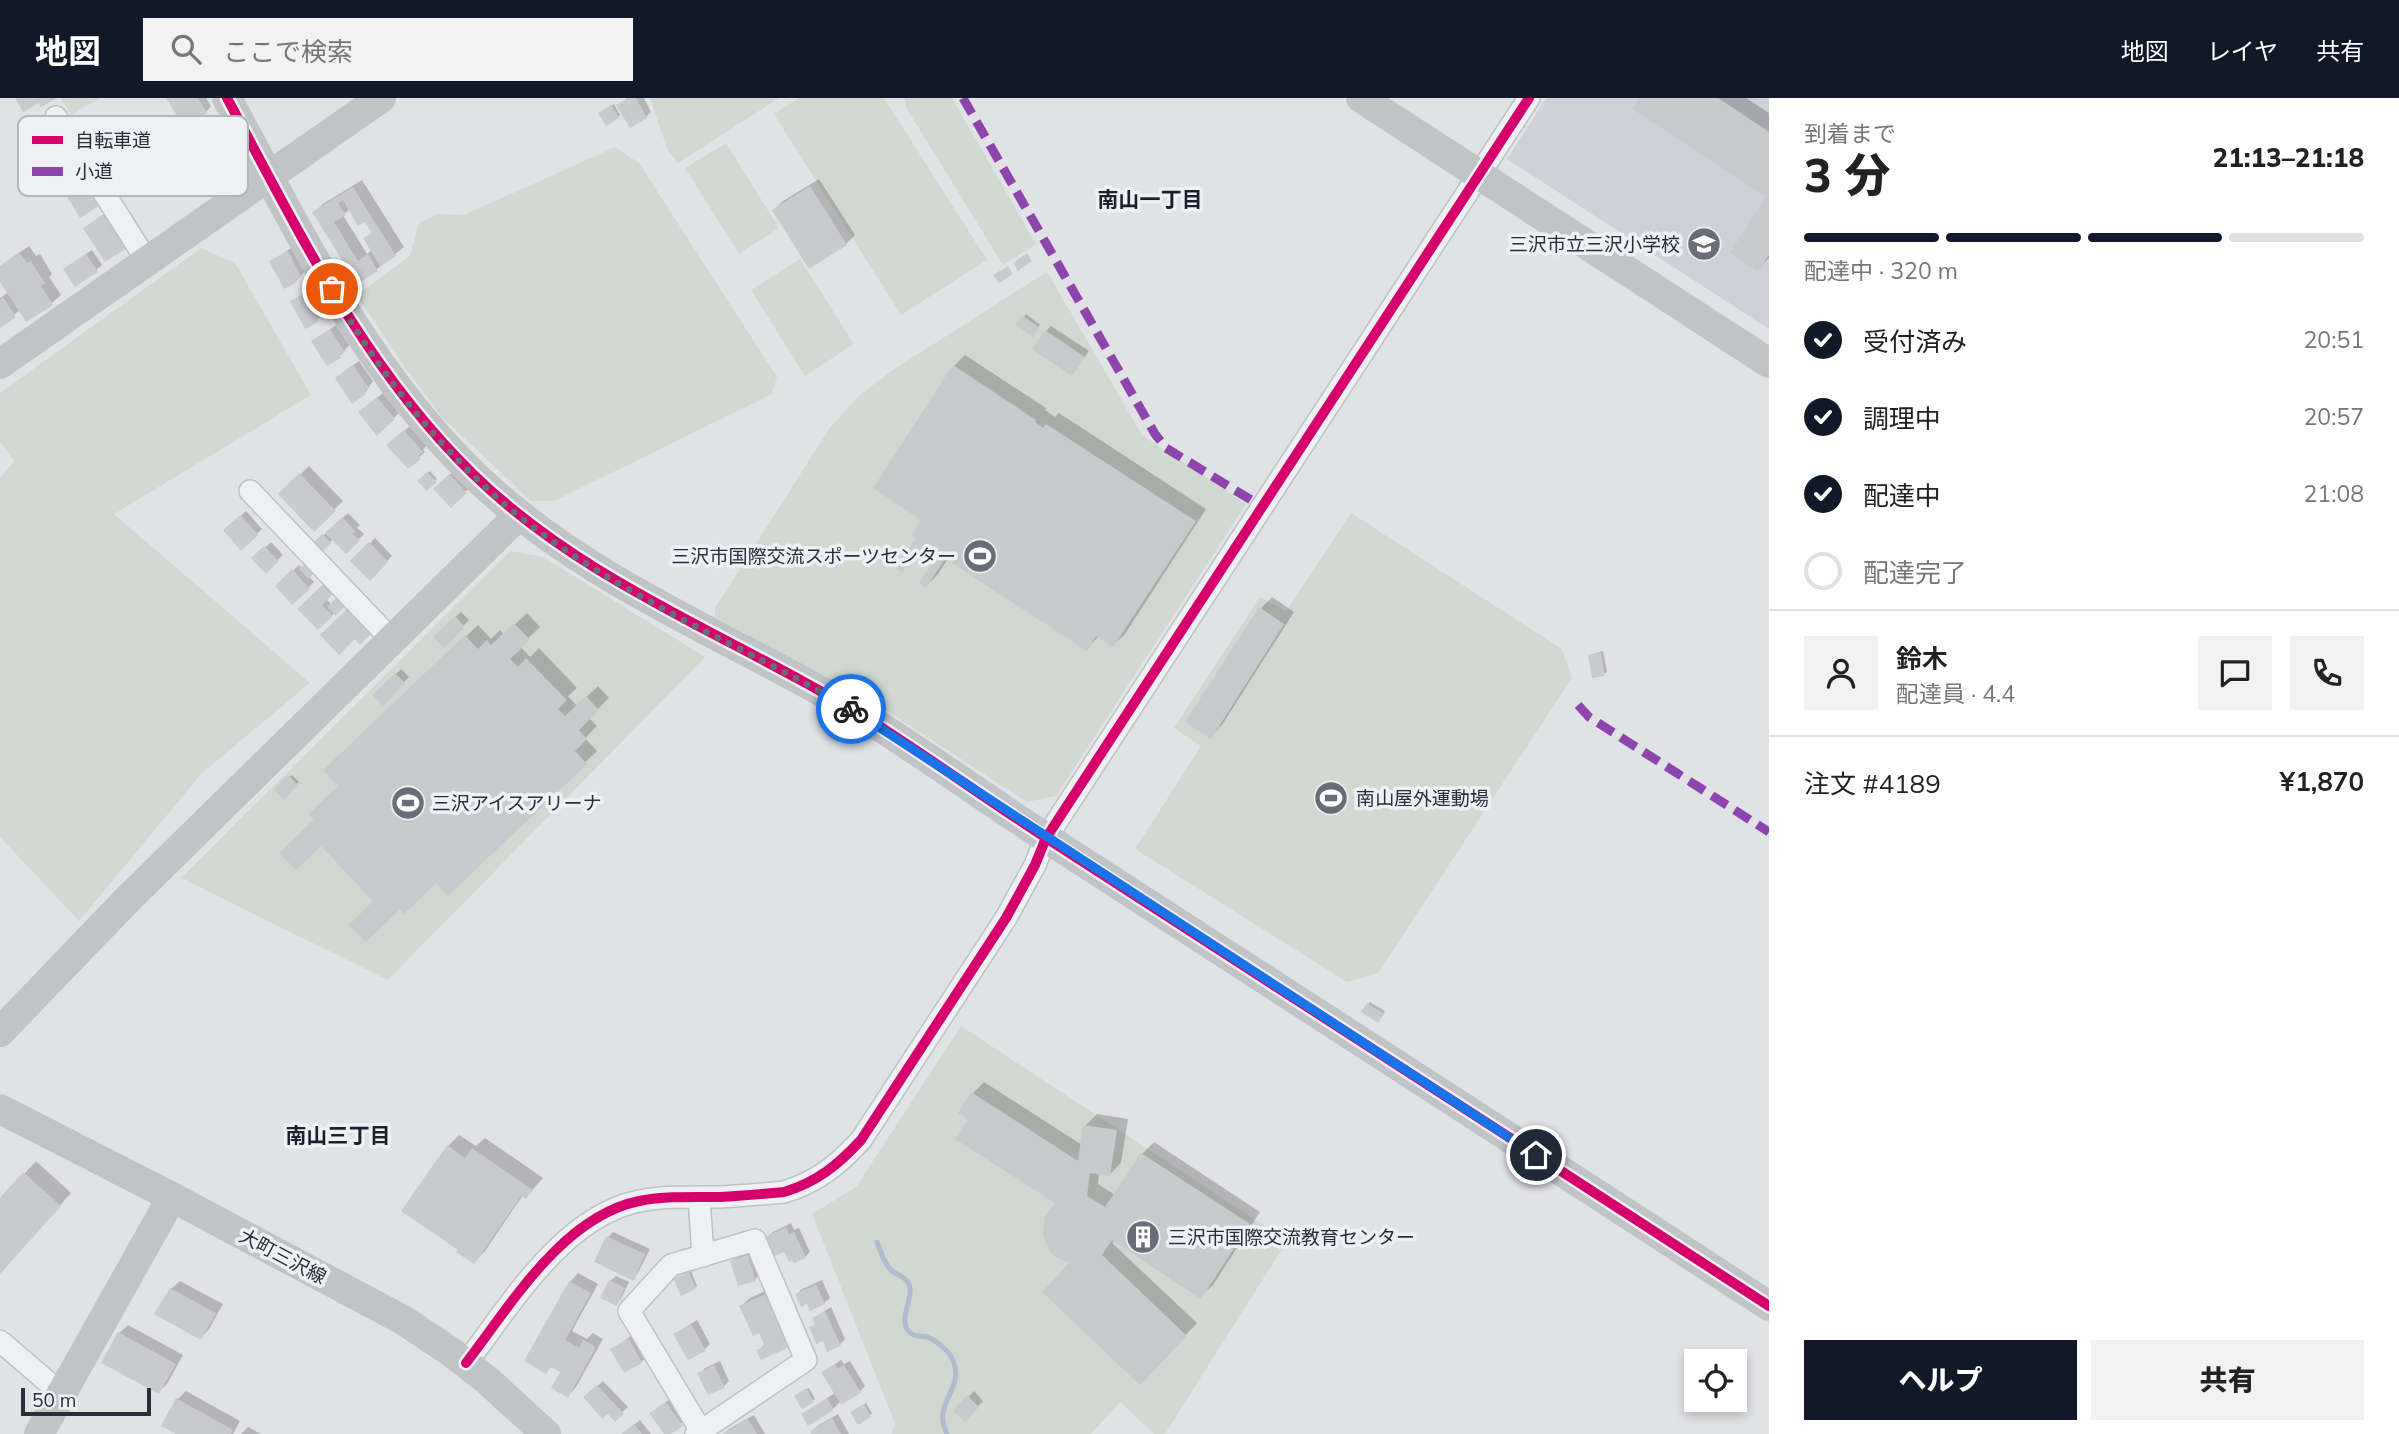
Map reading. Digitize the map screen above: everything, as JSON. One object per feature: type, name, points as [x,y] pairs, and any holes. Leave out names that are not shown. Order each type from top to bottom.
[{"type":"street","points":[[228,98],[237,116]]},
{"type":"street","points":[[248,191],[381,98]]},
{"type":"street","points":[[1361,98],[1769,362]]},
{"type":"street","points":[[466,1363],[542,1265],[563,1242],[601,1214],[640,1201],[784,1192],[806,1185],[824,1175],[843,1160],[861,1140],[1006,918],[1035,865],[1046,838],[1529,98]]},
{"type":"street","points":[[248,136],[345,312],[386,373],[426,425],[471,472],[518,516],[544,536],[649,601],[801,679],[873,722],[1046,838],[1769,1306]]},
{"type":"street","points":[[106,196],[147,261]]},
{"type":"street","points":[[0,364],[240,196]]},
{"type":"street","points":[[250,491],[391,639]]},
{"type":"street","points":[[0,1032],[127,900],[518,516]]},
{"type":"street","name":"大町三沢線","points":[[2,1113],[173,1197],[403,1320],[466,1363],[545,1434]]},
{"type":"street","points":[[39,1434],[173,1197]]},
{"type":"street","points":[[699,1197],[703,1256]]},
{"type":"street","points":[[755,1240],[806,1360],[700,1433],[629,1311],[671,1265],[755,1240]]},
{"type":"street","points":[[0,1342],[62,1394]]},
{"type":"shaded area","points":[[61,98],[100,98],[71,115]]},
{"type":"shaded area","points":[[650,98],[779,98],[678,163],[668,151]]},
{"type":"shaded area","points":[[799,98],[884,98],[987,260],[901,315],[774,114]]},
{"type":"shaded area","points":[[904,98],[952,98],[1036,244],[1003,265],[907,109]]},
{"type":"shaded area","name":"三沢市立三沢小学校","points":[[1546,98],[1769,98],[1769,329],[1507,159]]},
{"type":"shaded area","points":[[726,143],[779,228],[739,254],[685,168]]},
{"type":"shaded area","points":[[615,147],[639,163],[777,377],[772,394],[554,501],[531,501],[443,418],[406,369],[357,295],[410,256],[419,223],[437,214],[464,215]]},
{"type":"shaded area","points":[[201,248],[235,263],[311,395],[114,514],[310,683],[202,773],[79,921],[0,837],[0,478],[14,461],[0,441],[0,393]]},
{"type":"shaded area","points":[[800,259],[854,344],[805,376],[751,290]]},
{"type":"shaded area","name":"三沢市国際交流スポーツセンター","points":[[1045,273],[1049,275],[1142,435],[1246,504],[1056,796],[1027,802],[892,714],[715,617],[715,608],[831,426],[861,394],[893,370]]},
{"type":"shaded area","name":"南山屋外運動場","points":[[1351,513],[1562,649],[1572,678],[1378,973],[1347,982],[1135,849],[1201,746],[1174,728],[1260,597],[1286,611]]},
{"type":"shaded area","name":"三沢アイスアリーナ","points":[[510,551],[543,557],[705,657],[388,980],[181,878]]},
{"type":"shaded area","points":[[961,1026],[1287,1241],[1165,1434],[1154,1434],[1120,1402],[1091,1434],[892,1434],[895,1423],[812,1214],[856,1187]]},
{"type":"building","points":[[15,98],[57,98],[41,107],[39,103],[23,112]]},
{"type":"building","points":[[166,98],[198,98],[207,113],[202,116],[177,116]]},
{"type":"building","points":[[628,98],[636,98],[647,118],[630,128],[616,105]]},
{"type":"building","points":[[1639,98],[1718,98],[1769,132],[1769,255],[1758,271],[1730,253],[1766,197],[1632,109]]},
{"type":"building","points":[[611,105],[619,118],[606,126],[598,113]]},
{"type":"building","points":[[810,186],[847,245],[809,269],[772,210]]},
{"type":"building","points":[[353,187],[396,256],[380,266],[363,238],[372,233],[365,222],[358,226],[343,200],[338,203],[346,215],[334,222],[358,261],[368,254],[378,271],[357,284],[312,212]]},
{"type":"building","points":[[67,196],[94,196],[100,205],[80,218]]},
{"type":"building","points":[[103,215],[127,248],[105,262],[83,228]]},
{"type":"building","points":[[288,251],[301,277],[284,289],[269,261]]},
{"type":"building","points":[[20,253],[27,263],[31,261],[45,283],[41,286],[53,305],[26,322],[0,282],[0,266]]},
{"type":"building","points":[[1027,253],[1032,261],[1018,271],[1013,263]]},
{"type":"building","points":[[86,254],[98,272],[75,287],[63,269]]},
{"type":"building","points":[[1008,266],[1013,274],[999,283],[993,275]]},
{"type":"building","points":[[310,290],[324,314],[317,319],[318,322],[305,329],[290,301]]},
{"type":"building","points":[[3,297],[16,317],[0,328],[0,299]]},
{"type":"building","points":[[1022,315],[1039,327],[1033,337],[1016,325]]},
{"type":"building","points":[[330,329],[345,352],[339,355],[341,358],[327,366],[311,341]]},
{"type":"building","points":[[1045,330],[1085,357],[1072,376],[1032,349]]},
{"type":"building","points":[[353,365],[369,388],[364,392],[366,394],[352,404],[335,378]]},
{"type":"building","points":[[953,365],[1036,420],[1043,428],[1046,424],[1196,521],[1113,647],[1096,636],[1087,651],[952,563],[955,559],[948,554],[926,588],[919,583],[934,561],[917,549],[902,573],[896,569],[916,538],[912,535],[921,520],[873,488]]},
{"type":"building","points":[[377,397],[395,419],[377,436],[358,412]]},
{"type":"building","points":[[404,430],[423,452],[418,456],[421,459],[408,469],[386,445]]},
{"type":"building","points":[[427,472],[437,482],[427,491],[417,481]]},
{"type":"building","points":[[299,473],[336,511],[314,532],[278,494]]},
{"type":"building","points":[[449,474],[467,493],[451,508],[433,489]]},
{"type":"building","points":[[240,515],[258,535],[241,551],[223,530]]},
{"type":"building","points":[[342,517],[360,540],[346,554],[325,533]]},
{"type":"building","points":[[322,534],[331,543],[323,551],[314,542]]},
{"type":"building","points":[[369,542],[388,562],[370,581],[350,561]]},
{"type":"building","points":[[264,546],[279,561],[266,574],[251,558]]},
{"type":"building","points":[[307,562],[316,571],[308,579],[299,569]]},
{"type":"building","points":[[292,569],[310,589],[292,605],[275,586]]},
{"type":"building","points":[[322,585],[332,595],[322,605],[333,616],[318,630],[297,609]]},
{"type":"building","points":[[337,597],[345,606],[336,616],[327,607]]},
{"type":"building","points":[[349,607],[373,632],[360,645],[355,639],[339,655],[320,635]]},
{"type":"building","points":[[1259,607],[1284,624],[1211,739],[1185,722]]},
{"type":"building","points":[[455,616],[465,627],[444,648],[433,637]]},
{"type":"building","points":[[514,623],[530,640],[510,659],[518,667],[526,658],[567,700],[558,709],[565,716],[586,696],[599,710],[579,730],[587,739],[575,751],[587,764],[448,896],[436,883],[404,914],[400,909],[366,942],[349,925],[373,901],[321,846],[296,870],[279,853],[314,819],[309,814],[338,786],[323,770],[465,635],[478,649],[487,640],[491,645]]},
{"type":"building","points":[[1601,652],[1605,676],[1592,678],[1588,655]]},
{"type":"building","points":[[395,673],[405,683],[383,706],[372,695]]},
{"type":"building","points":[[288,775],[298,785],[284,800],[274,790]]},
{"type":"building","points":[[1367,1003],[1384,1014],[1378,1023],[1361,1012]]},
{"type":"building","name":"三沢市国際交流教育センター","points":[[971,1092],[1078,1161],[1083,1125],[1117,1130],[1110,1176],[1090,1173],[1087,1196],[1105,1207],[1141,1153],[1250,1224],[1201,1299],[1112,1240],[1102,1255],[1187,1336],[1140,1385],[1042,1292],[1069,1263],[1050,1252],[1043,1235],[1045,1216],[1055,1203],[955,1139],[968,1119],[958,1113]]},
{"type":"building","points":[[447,1145],[465,1158],[472,1148],[533,1190],[526,1199],[521,1196],[474,1264],[401,1211]]},
{"type":"building","points":[[23,1172],[61,1206],[0,1274],[0,1198]]},
{"type":"building","points":[[786,1227],[789,1234],[794,1232],[806,1258],[794,1263],[792,1260],[789,1262],[784,1252],[774,1256],[765,1237]]},
{"type":"building","points":[[606,1236],[645,1254],[634,1281],[594,1262]]},
{"type":"building","points":[[748,1255],[756,1281],[738,1286],[730,1261]]},
{"type":"building","points":[[689,1272],[696,1289],[681,1296],[673,1278]]},
{"type":"building","points":[[609,1280],[625,1288],[617,1306],[600,1298]]},
{"type":"building","points":[[569,1281],[591,1293],[565,1340],[579,1348],[583,1340],[596,1347],[568,1398],[551,1388],[560,1372],[550,1367],[546,1374],[524,1361]]},
{"type":"building","points":[[816,1284],[825,1304],[810,1311],[807,1304],[801,1307],[795,1294]]},
{"type":"building","points":[[170,1288],[216,1313],[201,1340],[154,1314]]},
{"type":"building","points":[[768,1293],[792,1346],[761,1360],[756,1350],[765,1346],[759,1333],[753,1336],[739,1306]]},
{"type":"building","points":[[825,1311],[841,1346],[827,1352],[823,1341],[816,1344],[809,1327],[815,1325],[812,1318]]},
{"type":"building","points":[[691,1324],[706,1351],[688,1360],[673,1334]]},
{"type":"building","points":[[118,1332],[176,1364],[159,1394],[101,1363]]},
{"type":"building","points":[[629,1338],[642,1363],[624,1373],[610,1349]]},
{"type":"building","points":[[835,1364],[838,1368],[844,1365],[861,1393],[841,1405],[821,1372]]},
{"type":"building","points":[[714,1365],[725,1388],[708,1395],[697,1373]]},
{"type":"building","points":[[597,1385],[624,1414],[615,1422],[608,1414],[602,1419],[583,1397]]},
{"type":"building","points":[[806,1388],[814,1402],[802,1409],[794,1396]]},
{"type":"building","points":[[967,1395],[979,1407],[965,1422],[953,1411]]},
{"type":"building","points":[[176,1398],[233,1430],[231,1434],[176,1434],[161,1426]]},
{"type":"building","points":[[827,1398],[834,1410],[808,1426],[801,1414]]},
{"type":"building","points":[[666,1402],[683,1426],[671,1434],[664,1434],[649,1413]]},
{"type":"building","points":[[864,1404],[871,1417],[858,1425],[850,1412]]},
{"type":"building","points":[[832,1418],[841,1434],[811,1434],[810,1431]]},
{"type":"building","points":[[748,1419],[757,1434],[722,1434]]},
{"type":"building","points":[[634,1424],[642,1434],[621,1434]]},
{"type":"waterway","points":[[877,1242],[889,1268],[909,1284],[910,1294],[905,1319],[907,1330],[936,1342],[947,1351],[954,1363],[955,1382],[943,1414],[947,1434]]},
{"type":"marked path","points":[[963,98],[1155,434],[1166,448],[1261,506]]},
{"type":"marked path","points":[[1578,705],[1589,717],[1769,832]]},
{"type":"cycle path","points":[[227,98],[237,116]]},
{"type":"cycle path","points":[[466,1363],[540,1266],[586,1225],[611,1210],[659,1198],[784,1192],[826,1172],[861,1140],[1006,918],[1035,865],[1046,838],[1529,98]]},
{"type":"cycle path","points":[[248,137],[307,247],[366,343],[434,433],[473,474],[518,514],[617,581],[828,695],[879,726],[1054,843],[1769,1306]]},
{"type":"way so far","points":[[332,289],[386,373],[426,425],[518,516],[544,536],[649,601],[801,679],[851,709]]},
{"type":"place","name":"三沢市立三沢小学校","points":[[1704,244]]},
{"type":"place","name":"三沢市国際交流スポーツセンター","points":[[980,556]]},
{"type":"place","name":"南山屋外運動場","points":[[1331,798]]},
{"type":"place","name":"三沢アイスアリーナ","points":[[408,803]]},
{"type":"place","name":"三沢市国際交流教育センター","points":[[1143,1237]]},
{"type":"district","name":"南山一丁目","points":[[1150,199]]},
{"type":"district","name":"南山三丁目","points":[[338,1135]]},
{"type":"route","points":[[851,709],[1536,1155]]}]
